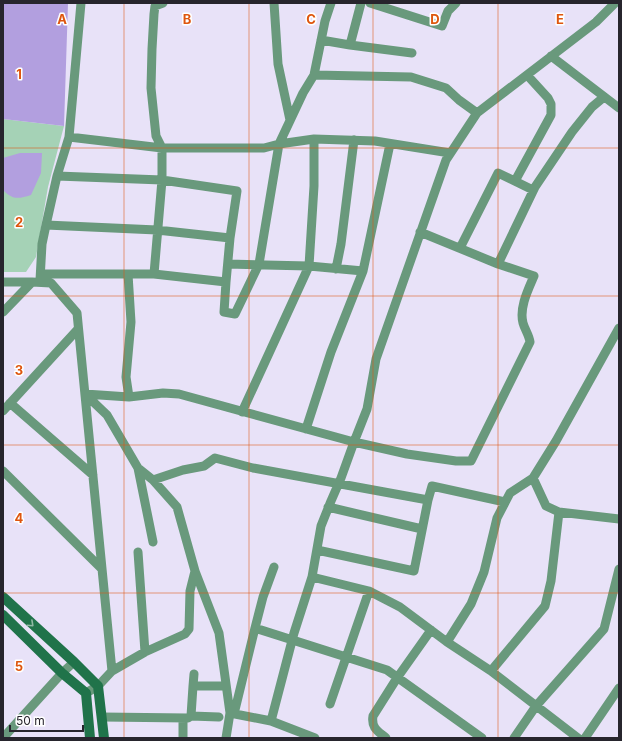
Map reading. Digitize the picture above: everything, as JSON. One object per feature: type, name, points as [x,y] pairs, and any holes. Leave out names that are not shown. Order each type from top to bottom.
[{"type":"main road","points":[[3,597],[98,686],[104,738]]},
{"type":"main road","points":[[3,615],[62,673],[86,693],[90,738]]},
{"type":"street","points":[[3,312],[37,280],[46,225],[57,176],[69,137],[81,3]]},
{"type":"street","points":[[154,274],[162,180],[162,148],[156,136],[151,88],[155,6],[163,3]]},
{"type":"street","points":[[274,3],[278,64],[290,120]]},
{"type":"street","points":[[57,176],[162,180],[237,191],[230,238],[224,312],[235,314],[259,264],[279,144],[303,93],[314,75],[330,3]]},
{"type":"street","points":[[350,45],[361,3]]},
{"type":"street","points":[[370,3],[442,26],[448,11],[456,3]]},
{"type":"street","points":[[271,721],[293,639],[312,577],[318,550],[321,526],[367,409],[376,359],[446,160],[477,113],[596,22],[615,3]]},
{"type":"street","points":[[321,40],[412,53]]},
{"type":"street","points":[[551,56],[619,108]]},
{"type":"street","points":[[314,75],[411,77],[446,88],[477,113]]},
{"type":"street","points":[[515,181],[551,115],[551,104],[548,98],[526,75]]},
{"type":"street","points":[[498,264],[534,190],[572,132],[592,107],[604,97]]},
{"type":"street","points":[[69,137],[162,148],[264,148],[314,138],[354,140],[450,153]]},
{"type":"street","points":[[242,412],[309,266],[314,186],[314,138]]},
{"type":"street","points":[[336,269],[341,244],[354,140]]},
{"type":"street","points":[[306,429],[332,352],[363,271],[390,144]]},
{"type":"street","points":[[460,248],[498,173],[534,190]]},
{"type":"street","points":[[46,225],[157,230],[230,238]]},
{"type":"street","points":[[85,394],[129,397],[163,393],[179,394],[354,442],[407,454],[456,462],[472,461],[530,342],[523,322],[522,310],[534,276],[498,264],[420,232]]},
{"type":"street","points":[[228,264],[309,266],[363,271]]},
{"type":"street","points":[[3,282],[128,274],[154,274],[226,282]]},
{"type":"street","points":[[128,274],[131,322],[126,377],[129,397]]},
{"type":"street","points":[[37,280],[51,283],[77,313],[112,671]]},
{"type":"street","points":[[447,642],[472,604],[484,572],[497,518],[505,502],[510,493],[534,478],[619,328]]},
{"type":"street","points":[[3,411],[78,329]]},
{"type":"street","points":[[85,394],[107,414],[138,468],[153,542]]},
{"type":"street","points":[[10,403],[93,476]]},
{"type":"street","points":[[153,480],[183,470],[204,466],[215,458],[253,468],[428,500]]},
{"type":"street","points":[[138,468],[153,480],[177,507],[195,571],[218,633],[226,686],[232,713]]},
{"type":"street","points":[[3,470],[102,568]]},
{"type":"street","points":[[534,478],[546,506],[559,512],[619,519]]},
{"type":"street","points":[[318,550],[414,571],[432,486],[505,502]]},
{"type":"street","points":[[328,507],[422,529]]},
{"type":"street","points":[[491,671],[545,606],[551,581],[559,512]]},
{"type":"street","points":[[138,552],[145,652]]},
{"type":"street","points":[[226,738],[263,597],[274,567]]},
{"type":"street","points":[[514,738],[536,706],[604,629],[619,569]]},
{"type":"street","points":[[86,693],[98,686],[112,671],[145,652],[185,634],[189,629],[190,591],[195,571]]},
{"type":"street","points":[[312,577],[369,591],[400,607],[447,642],[491,671],[578,738]]},
{"type":"street","points":[[330,704],[369,591]]},
{"type":"street","points":[[256,628],[387,670],[482,738]]},
{"type":"street","points":[[386,738],[375,728],[372,722],[373,716],[397,678],[431,630]]},
{"type":"street","points":[[3,738],[62,673],[74,662]]},
{"type":"street","points":[[183,738],[194,674]]},
{"type":"street","points":[[193,686],[226,686]]},
{"type":"street","points":[[585,738],[619,688]]},
{"type":"street","points":[[232,713],[271,721],[315,738]]},
{"type":"street","points":[[102,717],[219,717]]},
{"type":"green space","points":[[3,119],[64,126],[48,187],[36,257],[26,272],[3,272]]},
{"type":"shaded area","points":[[3,3],[68,3],[64,126],[3,119]]},
{"type":"shaded area","points":[[20,153],[42,153],[41,173],[31,195],[16,198],[10,196],[3,190],[3,158]]}]
